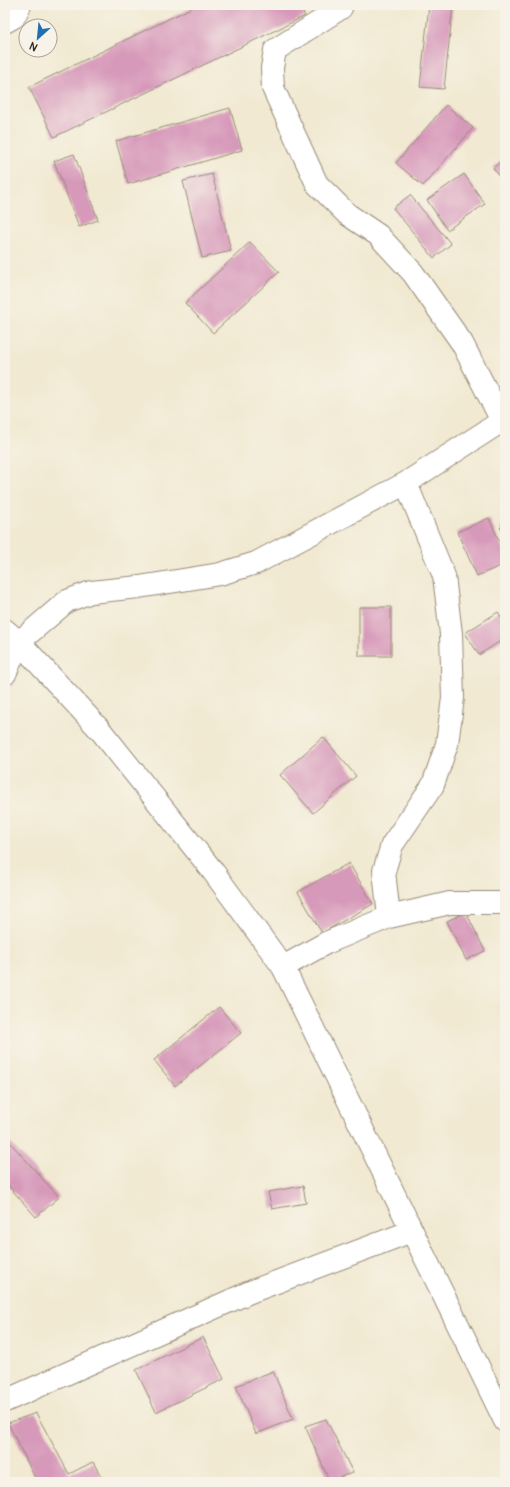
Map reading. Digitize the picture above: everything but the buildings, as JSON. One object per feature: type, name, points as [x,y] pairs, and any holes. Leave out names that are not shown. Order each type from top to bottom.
[{"type":"street","points":[[5,22],[14,17],[20,5]]},
{"type":"street","points":[[5,674],[12,636],[67,601],[91,592],[139,587],[220,574],[256,563],[406,483],[504,420],[462,343],[414,273],[378,236],[347,214],[316,184],[273,88],[272,68],[275,50],[341,8],[342,5]]},
{"type":"street","points":[[390,916],[384,871],[392,845],[433,785],[447,744],[452,698],[451,634],[444,576],[406,483]]},
{"type":"street","points":[[12,636],[101,731],[212,870],[283,967],[505,1421]]},
{"type":"street","points":[[283,967],[326,943],[390,916],[450,903],[505,903]]},
{"type":"street","points":[[5,1401],[250,1292],[412,1231]]}]
